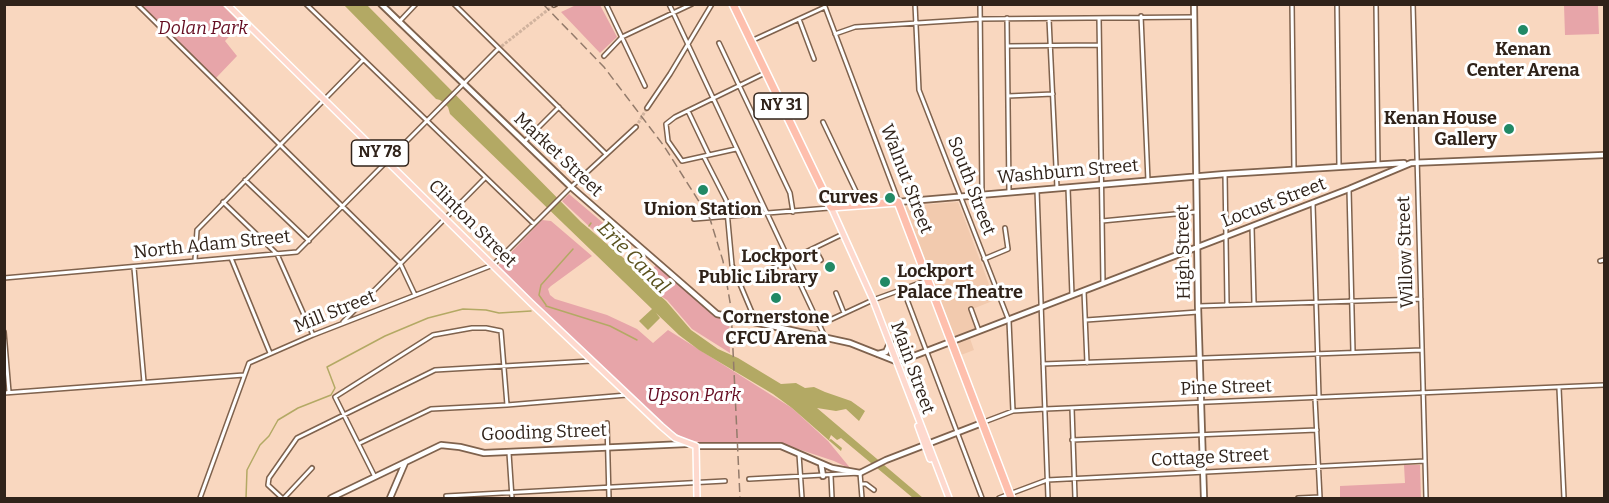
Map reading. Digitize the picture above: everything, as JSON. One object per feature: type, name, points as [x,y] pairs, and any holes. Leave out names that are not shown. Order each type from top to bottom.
[{"type":"highway","name":"NY 31","points":[[733,4],[831,207]]},
{"type":"highway","name":"Washburn Street","points":[[831,207],[898,202]]},
{"type":"highway","name":"Walnut Street","points":[[898,202],[1010,497]]},
{"type":"main road","name":"Clinton Street","points":[[227,4],[592,361],[673,436]]},
{"type":"main road","name":"Main Street","points":[[831,207],[872,300],[947,498]]},
{"type":"main road","name":"Gooding Street","points":[[673,436],[696,446]]},
{"type":"main road","points":[[696,446],[697,498]]},
{"type":"street","points":[[137,4],[400,263],[416,295]]},
{"type":"street","points":[[306,4],[534,224]]},
{"type":"street","name":"Market Street","points":[[381,4],[570,187],[717,314],[850,343],[896,362]]},
{"type":"street","points":[[399,22],[416,4]]},
{"type":"street","points":[[453,4],[606,154]]},
{"type":"street","points":[[606,4],[645,86]]},
{"type":"street","points":[[669,4],[825,337]]},
{"type":"street","points":[[604,56],[622,37],[692,4]]},
{"type":"street","points":[[647,108],[712,4]]},
{"type":"street","name":"South Street","points":[[915,4],[919,90],[1008,321],[1013,411]]},
{"type":"street","points":[[980,4],[982,194]]},
{"type":"street","name":"High Street","points":[[1194,4],[1197,247],[1204,498]]},
{"type":"street","points":[[1292,4],[1294,170]]},
{"type":"street","points":[[1337,4],[1339,167]]},
{"type":"street","points":[[1376,4],[1378,165]]},
{"type":"street","name":"Willow Street","points":[[1413,4],[1414,163],[1421,298],[1426,498]]},
{"type":"street","points":[[752,41],[825,6]]},
{"type":"street","name":"Walnut Street","points":[[825,6],[898,202]]},
{"type":"street","points":[[1141,16],[1148,181]]},
{"type":"street","points":[[1099,17],[1103,283]]},
{"type":"street","points":[[835,34],[855,27],[980,19],[1194,17]]},
{"type":"street","points":[[1007,18],[1009,192]]},
{"type":"street","points":[[1049,18],[1057,188]]},
{"type":"street","points":[[799,19],[814,59]]},
{"type":"street","points":[[718,43],[790,193],[793,212]]},
{"type":"street","points":[[1007,46],[1099,45]]},
{"type":"street","name":"North Adam Street","points":[[4,278],[297,252],[498,49]]},
{"type":"street","points":[[195,260],[197,230],[363,60]]},
{"type":"street","points":[[736,148],[682,161],[668,141],[666,124],[687,111],[765,73]]},
{"type":"street","points":[[1008,96],[1053,94]]},
{"type":"street","points":[[524,143],[559,107]]},
{"type":"street","points":[[687,111],[726,200],[732,265],[756,322]]},
{"type":"street","points":[[823,122],[863,205]]},
{"type":"street","name":"Mill Street","points":[[200,498],[249,363],[313,334],[493,265],[570,187],[636,127]]},
{"type":"street","name":"Locust Street","points":[[896,362],[1072,297],[1414,163],[1605,155]]},
{"type":"street","name":"Washburn Street","points":[[898,202],[1196,176],[1414,163]]},
{"type":"street","points":[[1225,174],[1227,305]]},
{"type":"street","points":[[341,324],[485,178]]},
{"type":"street","points":[[245,180],[309,241]]},
{"type":"street","points":[[1068,187],[1072,297]]},
{"type":"street","points":[[1349,189],[1353,352]]},
{"type":"street","points":[[1037,190],[1048,498]]},
{"type":"street","points":[[223,202],[277,254],[313,334]]},
{"type":"street","points":[[1298,498],[1320,498],[1312,203]]},
{"type":"street","name":"Washburn Street","points":[[694,219],[728,218],[831,207]]},
{"type":"street","points":[[1102,221],[1197,212]]},
{"type":"street","points":[[1252,226],[1254,303]]},
{"type":"street","points":[[984,259],[1008,249],[1005,228]]},
{"type":"street","points":[[740,284],[842,235]]},
{"type":"street","points":[[815,249],[821,260]]},
{"type":"street","points":[[231,258],[270,353]]},
{"type":"street","points":[[134,267],[144,382]]},
{"type":"street","points":[[819,325],[872,300],[928,280]]},
{"type":"street","points":[[903,289],[982,498]]},
{"type":"street","points":[[1084,291],[1088,363]]},
{"type":"street","points":[[836,293],[844,313]]},
{"type":"street","points":[[1086,320],[1254,303],[1421,298]]},
{"type":"street","points":[[971,309],[980,332]]},
{"type":"street","points":[[375,477],[360,442],[335,397],[433,335],[472,328],[501,331],[507,405]]},
{"type":"street","points":[[4,332],[7,392],[244,375]]},
{"type":"street","points":[[878,354],[886,352],[889,345]]},
{"type":"street","points":[[1043,364],[1422,350]]},
{"type":"street","points":[[312,468],[283,498],[268,485],[269,478],[297,438],[435,370],[592,361]]},
{"type":"street","name":"Pine Street","points":[[860,473],[886,460],[1013,411],[1605,386]]},
{"type":"street","points":[[1559,388],[1564,498]]},
{"type":"street","points":[[360,442],[431,409],[629,395]]},
{"type":"street","points":[[1072,408],[1075,498]]},
{"type":"street","points":[[607,423],[609,498]]},
{"type":"street","points":[[1072,440],[1317,430]]},
{"type":"street","points":[[663,443],[672,441],[673,436]]},
{"type":"street","name":"Gooding Street","points":[[331,498],[441,445],[484,453],[509,453],[663,443],[689,444]]},
{"type":"street","name":"Gooding Street","points":[[696,446],[781,446],[821,464],[842,471],[860,473]]},
{"type":"street","points":[[509,453],[512,498]]},
{"type":"street","points":[[799,453],[802,498]]},
{"type":"street","name":"Cottage Street","points":[[999,498],[1010,497],[1047,480],[1425,461]]},
{"type":"street","points":[[390,498],[405,463]]},
{"type":"street","points":[[821,464],[823,476]]},
{"type":"street","points":[[749,479],[860,473],[862,498]]},
{"type":"street","points":[[831,476],[832,498]]},
{"type":"street","points":[[446,496],[724,481]]},
{"type":"street","points":[[861,484],[866,484],[874,490]]},
{"type":"shaded area","points":[[344,5],[367,5],[581,222],[647,278],[647,284],[666,301],[691,330],[718,349],[738,358],[781,384],[796,383],[805,388],[814,387],[851,401],[865,411],[859,421],[846,409],[836,411],[817,408],[923,498],[913,498],[841,438],[837,440],[831,435],[829,440],[831,439],[842,448],[841,451],[792,408],[773,394],[699,350],[656,313],[660,318],[648,330],[639,321],[652,309],[450,114],[448,107],[436,99]]},
{"type":"shaded area","points":[[958,202],[995,300],[970,310],[977,330],[968,333],[974,350],[961,355],[905,208]]},
{"type":"green space","name":"Dolan Park","points":[[141,5],[222,5],[241,24],[225,41],[237,56],[216,78]]},
{"type":"green space","points":[[576,5],[600,5],[617,37],[600,53],[561,12]]},
{"type":"green space","points":[[1564,5],[1598,5],[1599,34],[1565,35]]},
{"type":"green space","points":[[569,194],[615,233],[607,243],[562,201]]},
{"type":"green space","name":"Upson Park","points":[[542,220],[551,221],[592,256],[551,286],[548,289],[550,295],[555,299],[607,315],[637,329],[653,343],[668,330],[792,408],[828,441],[851,469],[777,442],[709,444],[685,439],[667,428],[496,268]]},
{"type":"green space","points":[[658,263],[716,314],[729,317],[730,353],[692,329],[667,300],[648,284],[647,275]]},
{"type":"green space","points":[[1404,465],[1420,465],[1421,498],[1340,498],[1340,486],[1405,483]]},
{"type":"waterway","points":[[546,305],[539,295],[541,285],[573,249]]},
{"type":"waterway","points":[[546,306],[610,326],[637,340]]},
{"type":"waterway","points":[[246,498],[247,470],[260,445],[269,436],[278,420],[298,408],[331,395],[335,388],[327,367],[385,336],[428,318],[463,309],[499,313],[531,311]]},
{"type":"tunnel","points":[[498,49],[554,5]]},
{"type":"tunnel","points":[[636,127],[647,108]]},
{"type":"railway","points":[[543,4],[604,67],[664,146],[710,219],[723,261],[731,308],[740,498]]},
{"type":"place","name":"Kenan Center Arena","points":[[1523,30]]},
{"type":"place","name":"Kenan House Gallery","points":[[1509,129]]},
{"type":"place","name":"Union Station","points":[[703,190]]},
{"type":"place","name":"Curves","points":[[890,198]]},
{"type":"place","name":"Lockport Public Library","points":[[830,267]]},
{"type":"place","name":"Lockport Palace Theatre","points":[[885,282]]},
{"type":"place","name":"Cornerstone CFCU Arena","points":[[776,298]]},
{"type":"water label","name":"Erie Canal","points":[[633,258]]}]
